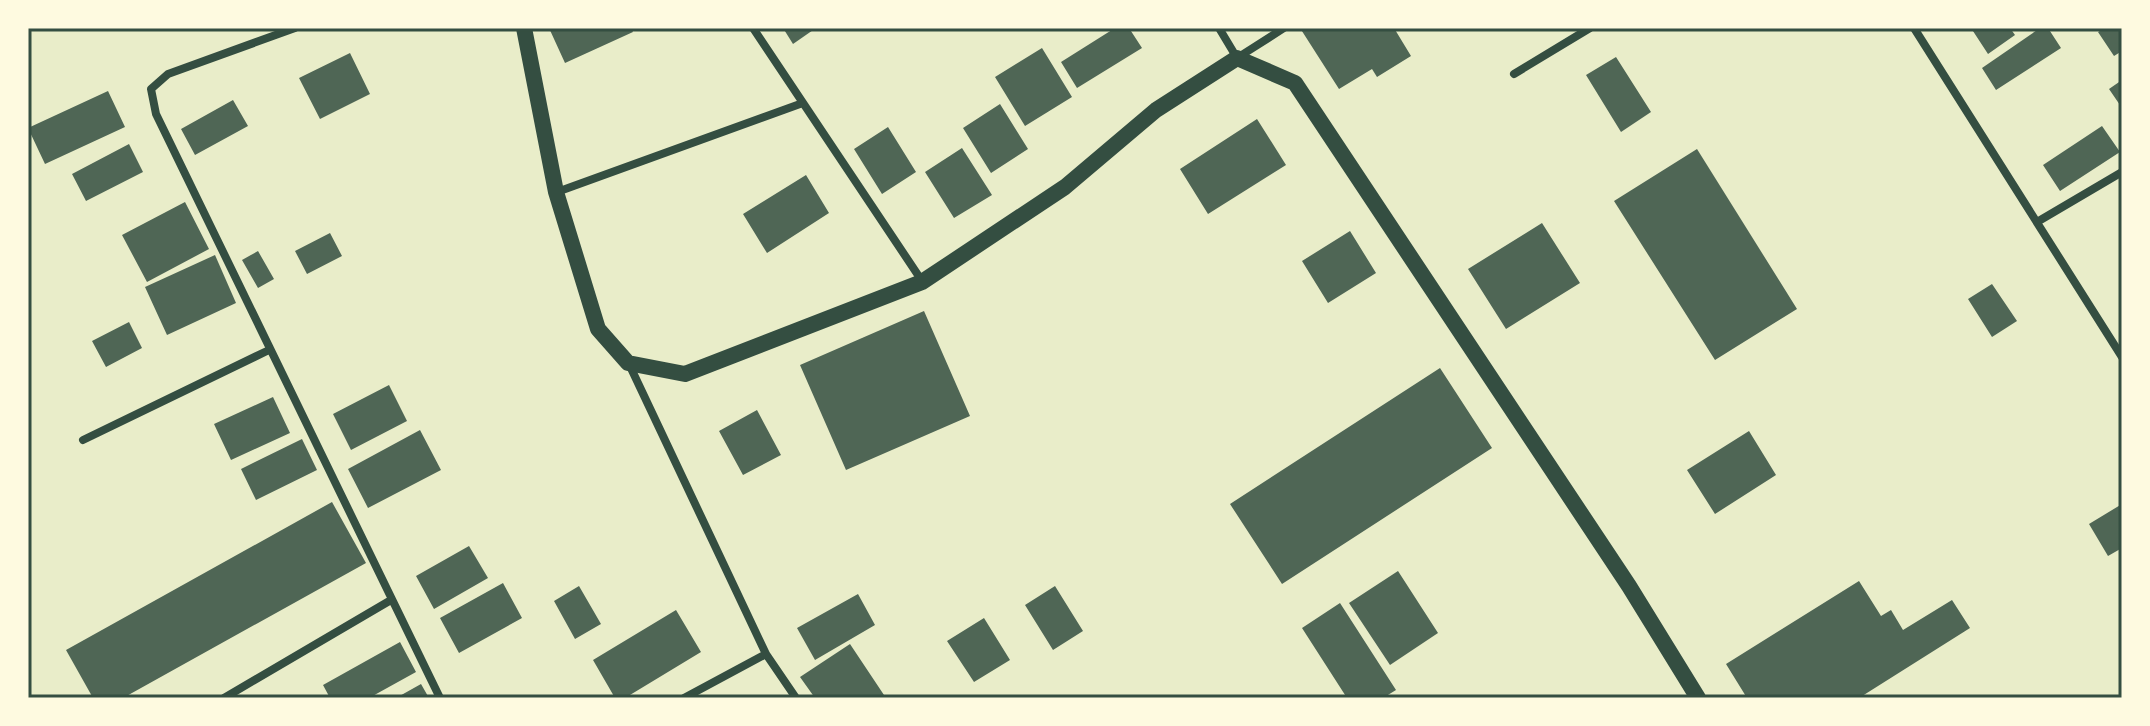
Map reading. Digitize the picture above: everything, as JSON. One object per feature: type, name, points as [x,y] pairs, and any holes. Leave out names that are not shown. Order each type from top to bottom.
[{"type":"main road","points":[[524,28],[556,192],[598,329],[628,363],[685,374],[922,282],[1065,187],[1156,110],[1237,58],[1295,83],[1629,586],[1698,698]]},
{"type":"street","points":[[295,28],[168,74],[151,89],[156,114],[440,698]]},
{"type":"street","points":[[753,28],[800,104],[922,282]]},
{"type":"street","points":[[1219,28],[1237,58],[1284,28]]},
{"type":"street","points":[[1514,74],[1590,28]]},
{"type":"street","points":[[1914,28],[2122,357]]},
{"type":"street","points":[[556,192],[800,104]]},
{"type":"street","points":[[2037,222],[2122,172]]},
{"type":"street","points":[[83,440],[269,350]]},
{"type":"street","points":[[628,363],[766,654],[796,698]]},
{"type":"street","points":[[224,698],[391,600]]},
{"type":"street","points":[[684,698],[766,654]]},
{"type":"building","points":[[549,28],[631,28],[633,32],[565,63]]},
{"type":"building","points":[[783,28],[816,28],[793,44]]},
{"type":"building","points":[[1115,28],[1129,28],[1142,48],[1077,88],[1061,62]]},
{"type":"building","points":[[1300,28],[1394,28],[1411,56],[1377,77],[1372,69],[1339,89]]},
{"type":"building","points":[[1971,28],[2010,28],[2015,35],[1988,54]]},
{"type":"building","points":[[2040,28],[2048,28],[2061,48],[1996,90],[1982,68]]},
{"type":"building","points":[[2105,28],[2122,28],[2122,51],[2114,56],[2098,32]]},
{"type":"building","points":[[1042,48],[1072,97],[1025,126],[995,77]]},
{"type":"building","points":[[350,53],[370,94],[320,119],[299,78]]},
{"type":"building","points":[[1616,57],[1651,112],[1621,132],[1586,75]]},
{"type":"building","points":[[2122,80],[2122,108],[2109,89]]},
{"type":"building","points":[[108,91],[125,127],[45,164],[28,128]]},
{"type":"building","points":[[233,100],[248,126],[195,155],[181,129]]},
{"type":"building","points":[[1000,104],[1028,149],[991,173],[963,128]]},
{"type":"building","points":[[1257,119],[1286,165],[1208,214],[1180,169]]},
{"type":"building","points":[[2102,126],[2120,152],[2060,191],[2043,165]]},
{"type":"building","points":[[888,127],[916,172],[882,194],[854,149]]},
{"type":"building","points":[[129,144],[143,172],[86,201],[72,174]]},
{"type":"building","points":[[962,148],[992,195],[954,218],[925,172]]},
{"type":"building","points":[[1697,149],[1797,309],[1715,360],[1614,201]]},
{"type":"building","points":[[806,175],[829,213],[767,253],[743,214]]},
{"type":"building","points":[[185,202],[209,249],[147,282],[122,235]]},
{"type":"building","points":[[1542,223],[1580,283],[1506,329],[1468,269]]},
{"type":"building","points":[[1350,231],[1376,273],[1328,303],[1302,261]]},
{"type":"building","points":[[330,233],[342,256],[307,274],[295,251]]},
{"type":"building","points":[[258,251],[274,279],[258,288],[242,260]]},
{"type":"building","points":[[215,255],[236,303],[167,335],[145,287]]},
{"type":"building","points":[[1992,284],[2017,321],[1992,337],[1968,299]]},
{"type":"building","points":[[924,311],[970,416],[846,470],[800,365]]},
{"type":"building","points":[[129,322],[142,348],[106,367],[92,341]]},
{"type":"building","points":[[1440,368],[1492,448],[1282,584],[1230,504]]},
{"type":"building","points":[[389,385],[407,421],[351,450],[333,414]]},
{"type":"building","points":[[273,397],[290,433],[231,460],[214,424]]},
{"type":"building","points":[[757,410],[781,455],[743,475],[719,431]]},
{"type":"building","points":[[420,430],[441,470],[368,508],[348,469]]},
{"type":"building","points":[[1749,431],[1776,475],[1715,514],[1687,470]]},
{"type":"building","points":[[302,439],[317,470],[256,500],[241,469]]},
{"type":"building","points":[[332,502],[366,563],[123,698],[93,698],[66,650]]},
{"type":"building","points":[[2122,504],[2122,548],[2108,556],[2089,524]]},
{"type":"building","points":[[469,546],[488,578],[434,609],[416,576]]},
{"type":"building","points":[[1398,571],[1438,633],[1390,665],[1349,603]]},
{"type":"building","points":[[1859,581],[1881,616],[1891,610],[1903,630],[1952,600],[1970,628],[1859,698],[1747,698],[1726,664]]},
{"type":"building","points":[[503,583],[522,618],[459,653],[440,618]]},
{"type":"building","points":[[579,586],[601,624],[575,639],[554,601]]},
{"type":"building","points":[[1055,586],[1083,631],[1053,650],[1025,605]]},
{"type":"building","points":[[858,594],[875,625],[815,660],[797,628]]},
{"type":"building","points":[[1340,603],[1396,690],[1383,698],[1347,698],[1302,628]]},
{"type":"building","points":[[676,610],[701,652],[625,698],[615,698],[593,660]]},
{"type":"building","points":[[984,618],[1010,660],[974,682],[947,641]]},
{"type":"building","points":[[400,642],[416,672],[369,698],[330,698],[323,685]]},
{"type":"building","points":[[850,644],[886,698],[815,698],[800,677]]},
{"type":"building","points":[[421,684],[429,698],[396,698]]}]
